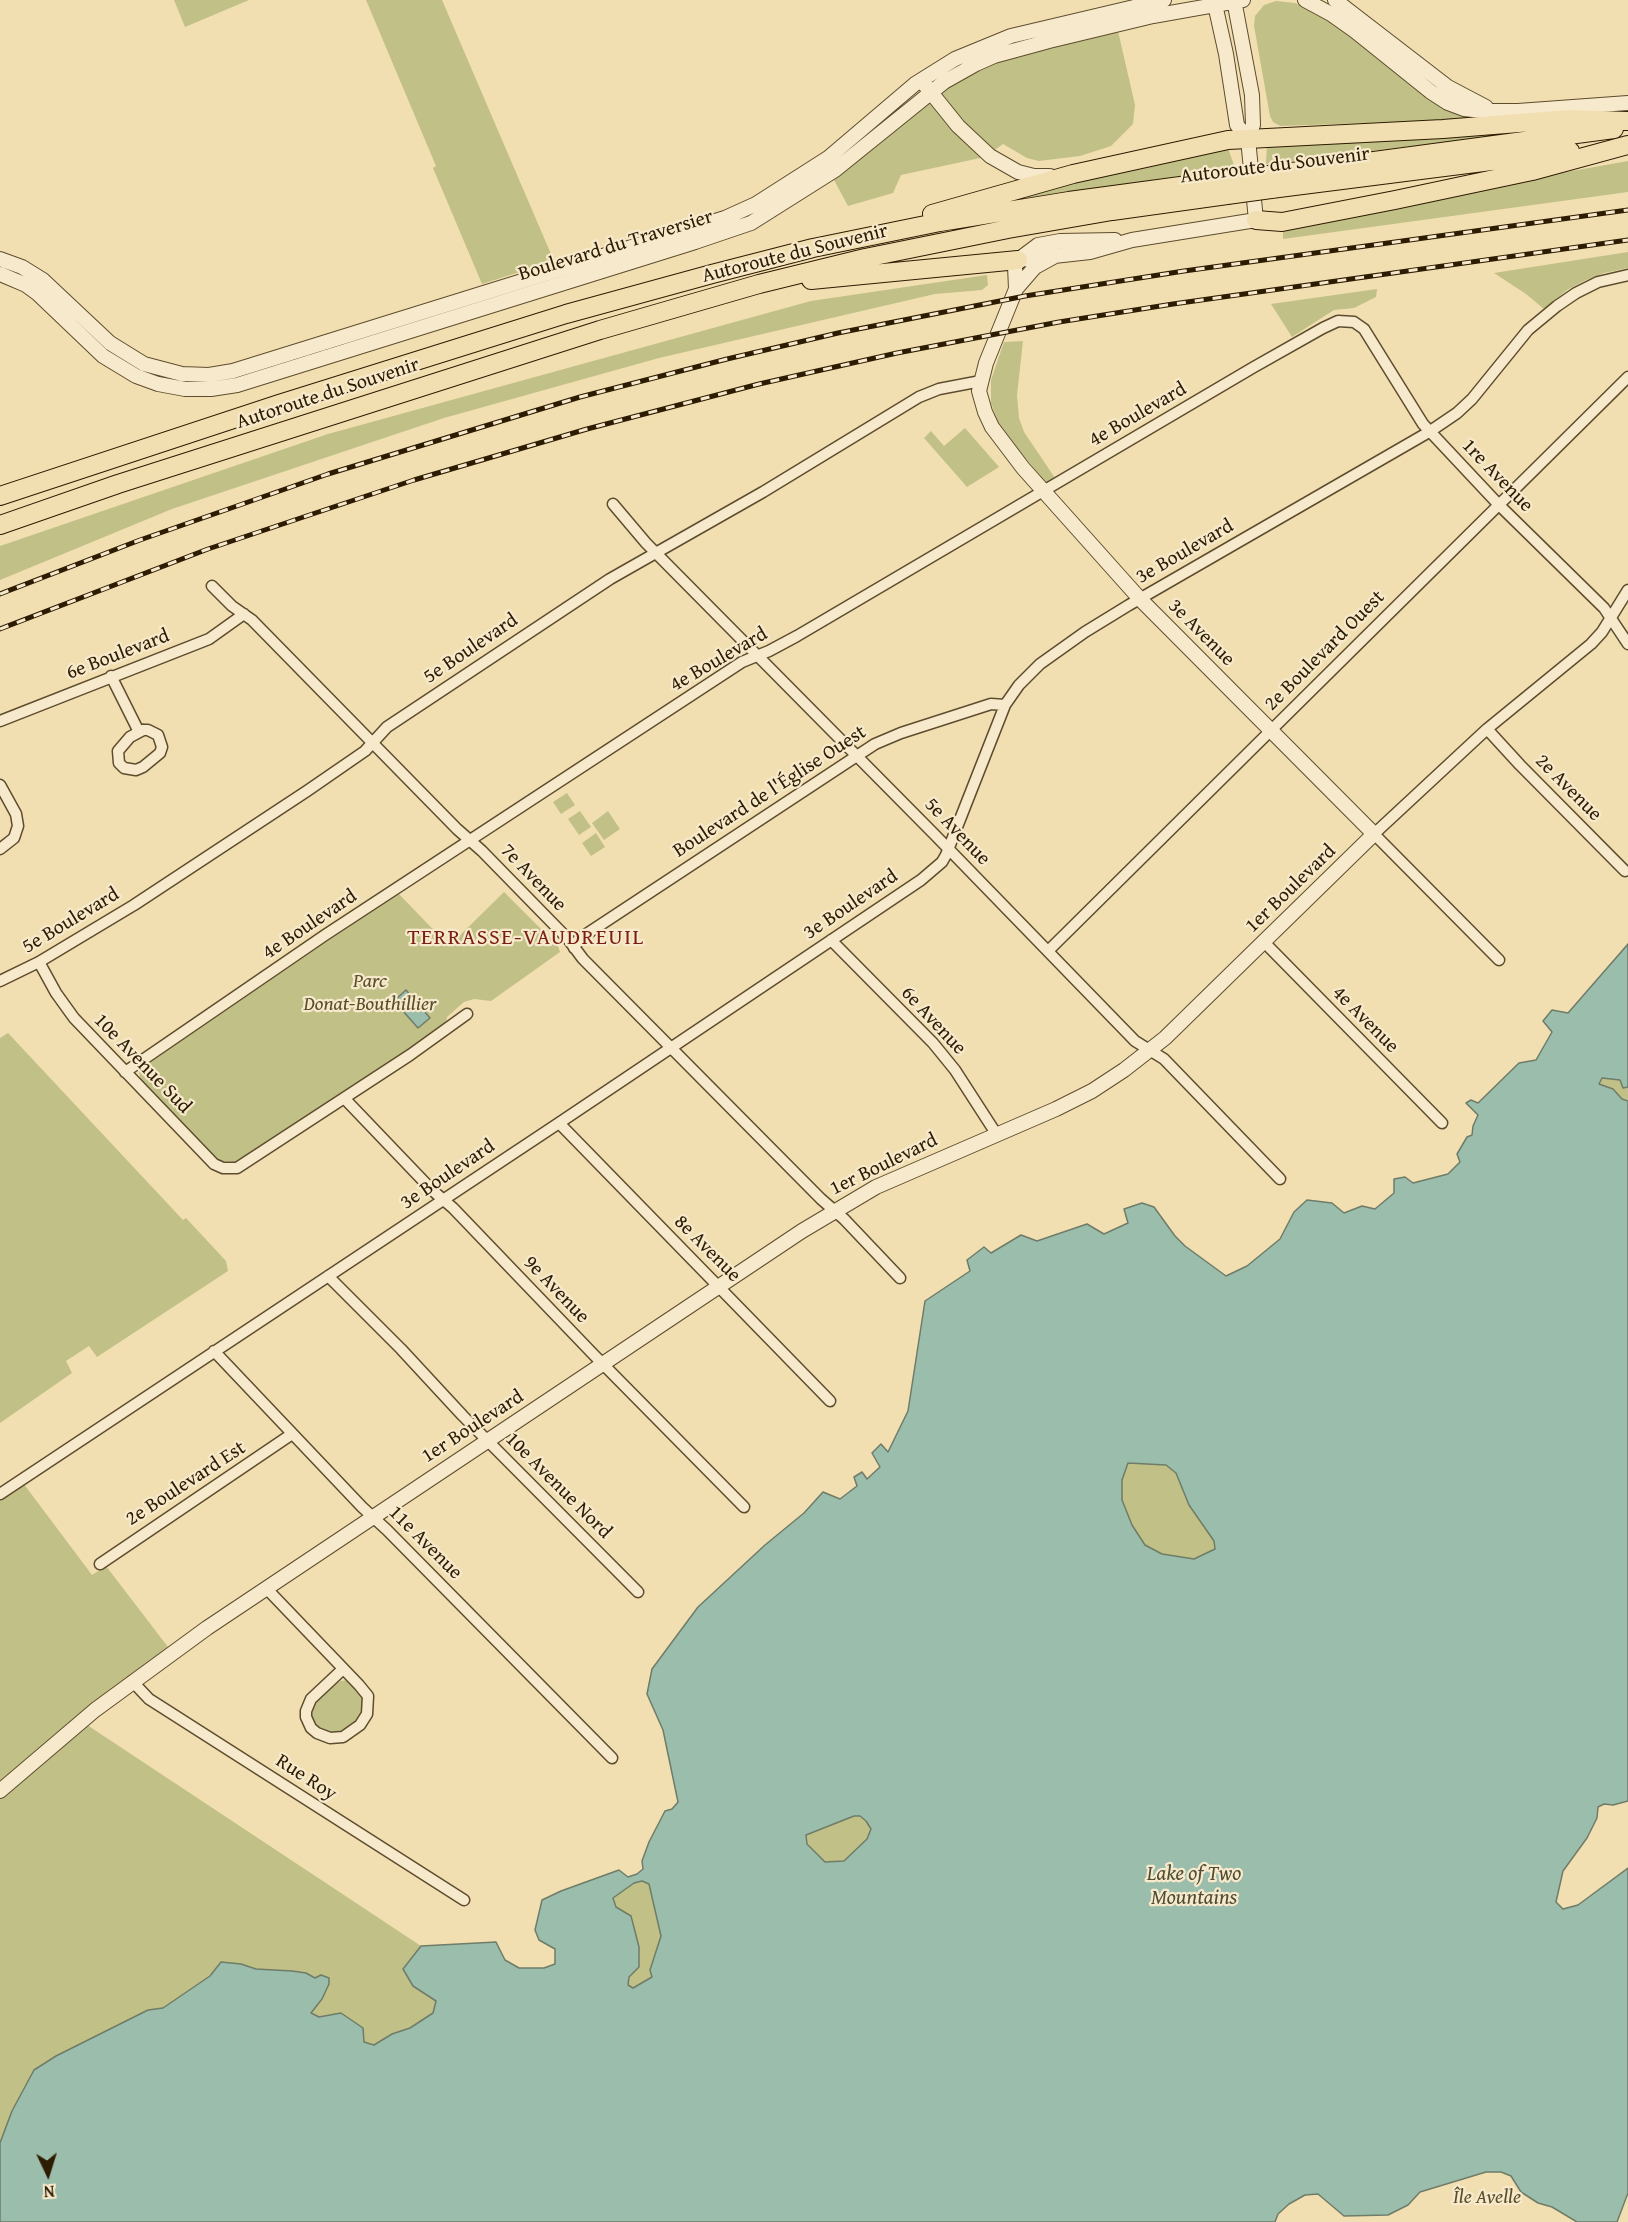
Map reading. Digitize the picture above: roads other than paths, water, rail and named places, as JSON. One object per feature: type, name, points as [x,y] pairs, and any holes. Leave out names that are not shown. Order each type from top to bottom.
[{"type":"highway","points":[[836,243],[1073,174],[1213,143],[1569,119],[1628,121]]},
{"type":"highway","name":"Autoroute du Souvenir","points":[[0,496],[146,447],[566,314],[711,274],[836,243],[1032,206],[1226,188],[1628,127]]},
{"type":"highway","points":[[1256,220],[1279,222],[1324,214],[1532,171],[1628,144]]},
{"type":"highway","name":"Autoroute du Souvenir","points":[[1270,182],[1628,144]]},
{"type":"highway","name":"Autoroute du Souvenir","points":[[0,525],[118,484],[591,333],[759,285],[846,262],[1226,188]]},
{"type":"highway","points":[[759,285],[1018,260]]},
{"type":"street","name":"Boulevard du Traversier","points":[[0,274],[26,285],[121,351],[157,369],[196,375],[222,374],[740,212],[795,181],[828,159],[918,82],[963,55],[1011,36],[1164,0]]},
{"type":"street","name":"Boulevard du Traversier","points":[[0,259],[34,274],[51,286],[103,356],[125,370],[146,380],[184,389],[211,389],[237,385],[751,223],[835,170],[930,92],[976,64],[1015,50],[1215,2],[1237,0]]},
{"type":"street","points":[[1237,0],[1252,94],[1253,125],[1248,139],[1256,220]]},
{"type":"street","points":[[1305,0],[1331,14],[1440,98],[1464,109],[1500,111],[1628,103]]},
{"type":"street","points":[[1335,0],[1448,87],[1476,103],[1500,111]]},
{"type":"street","points":[[1215,2],[1237,126],[1248,139]]},
{"type":"street","points":[[918,82],[930,92],[966,134],[999,162],[1018,172],[1034,176],[1073,174]]},
{"type":"street","name":"3e Avenue","points":[[1018,260],[1090,252],[1132,240],[1256,220]]},
{"type":"street","name":"3e Avenue","points":[[1017,289],[1015,266],[1031,248],[1046,242],[1132,240]]},
{"type":"street","name":"3e Avenue","points":[[1055,256],[1035,267],[1017,289],[1000,326],[981,381],[980,398],[992,428],[1007,450],[1140,599],[1498,960]]},
{"type":"street","name":"3e Boulevard","points":[[0,1494],[921,880],[942,862],[949,849],[1005,705],[1018,685],[1040,664],[1085,632],[1140,599],[1430,432],[1472,399],[1528,330],[1557,306],[1576,293],[1599,282],[1628,275]]},
{"type":"street","name":"4e Boulevard","points":[[125,1072],[469,840],[742,662],[833,615],[1323,328],[1338,321],[1354,322]]},
{"type":"street","name":"1re Avenue","points":[[1354,322],[1364,329],[1408,403],[1430,432],[1499,505],[1604,608],[1628,644]]},
{"type":"street","name":"2e Boulevard Ouest","points":[[1049,951],[1628,377]]},
{"type":"street","name":"5e Boulevard","points":[[0,981],[39,962],[155,891],[334,773],[374,742],[387,727],[610,579],[919,397],[939,389],[981,381]]},
{"type":"street","name":"5e Avenue","points":[[613,504],[757,656],[1135,1041],[1164,1059],[1280,1179]]},
{"type":"street","name":"7e Avenue","points":[[212,586],[244,614],[374,742],[900,1278]]},
{"type":"street","name":"1er Boulevard","points":[[0,1791],[132,1681],[373,1516],[834,1211],[876,1187],[998,1135],[1092,1091],[1150,1050],[1374,834],[1487,729],[1579,655],[1599,636],[1628,590]]},
{"type":"street","name":"6e Boulevard","points":[[0,721],[209,639],[244,614]]},
{"type":"street","points":[[111,676],[139,732]]},
{"type":"street","name":"Boulevard de l'Église Ouest","points":[[574,948],[579,939],[875,744],[901,733],[991,704],[1005,705]]},
{"type":"street","name":"2e Avenue","points":[[1487,729],[1625,871]]},
{"type":"street","points":[[0,785],[16,814],[18,826],[14,838],[0,849]]},
{"type":"street","name":"6e Avenue","points":[[831,940],[933,1043],[955,1070],[998,1135]]},
{"type":"street","name":"4e Avenue","points":[[1264,942],[1442,1123]]},
{"type":"street","name":"10e Avenue Sud","points":[[39,962],[56,993],[74,1018],[214,1164],[223,1168],[237,1167],[344,1098]]},
{"type":"street","points":[[344,1098],[467,1014]]},
{"type":"street","name":"9e Avenue","points":[[344,1098],[744,1507]]},
{"type":"street","name":"8e Avenue","points":[[559,1123],[830,1401]]},
{"type":"street","name":"10e Avenue Nord","points":[[328,1276],[638,1592]]},
{"type":"street","name":"11e Avenue","points":[[214,1351],[292,1434],[612,1758]]},
{"type":"street","name":"2e Boulevard Est","points":[[100,1564],[292,1434]]},
{"type":"street","points":[[266,1588],[365,1691],[368,1696],[368,1714],[354,1730],[343,1737],[330,1738],[311,1728],[306,1712],[311,1699],[343,1669]]},
{"type":"street","name":"Rue Roy","points":[[132,1681],[149,1699],[464,1900]]},
{"type":"water","name":"Lake of Two Mountains","points":[[1628,944],[1628,1087],[1623,1088],[1620,1080],[1602,1078],[1599,1084],[1613,1089],[1622,1099],[1628,1101],[1628,1801],[1598,1807],[1597,1818],[1587,1838],[1563,1871],[1556,1902],[1563,1909],[1578,1905],[1628,1868],[1628,2193],[1617,2222],[1577,2222],[1521,2192],[1511,2176],[1501,2172],[1486,2172],[1420,2192],[1408,2205],[1388,2215],[1344,2216],[1318,2194],[1305,2195],[1289,2204],[1278,2214],[1275,2222],[0,2222],[0,2143],[12,2111],[34,2070],[56,2056],[148,2010],[163,2008],[210,1976],[221,1962],[241,1964],[256,1969],[306,1973],[315,1978],[321,1975],[329,1978],[329,1984],[322,1999],[311,2013],[319,2017],[341,2013],[363,2028],[364,2042],[374,2045],[392,2034],[410,2028],[433,2013],[436,2001],[413,1986],[403,1969],[421,1946],[496,1942],[505,1960],[519,1968],[544,1968],[555,1964],[555,1949],[539,1940],[535,1930],[542,1900],[619,1870],[628,1877],[637,1874],[643,1869],[642,1861],[649,1842],[665,1811],[672,1809],[678,1802],[663,1730],[647,1694],[652,1669],[698,1607],[765,1545],[804,1513],[823,1492],[840,1499],[857,1486],[854,1477],[862,1472],[867,1479],[880,1467],[872,1453],[881,1444],[888,1452],[908,1411],[925,1301],[970,1271],[967,1260],[984,1247],[991,1253],[1021,1235],[1037,1241],[1087,1224],[1104,1234],[1128,1223],[1124,1209],[1142,1203],[1154,1207],[1185,1246],[1226,1276],[1247,1266],[1280,1239],[1294,1212],[1307,1200],[1332,1203],[1344,1213],[1362,1206],[1375,1209],[1394,1193],[1394,1179],[1405,1177],[1413,1183],[1448,1174],[1460,1162],[1457,1154],[1467,1137],[1472,1135],[1478,1115],[1466,1103],[1471,1100],[1478,1103],[1519,1063],[1536,1060],[1552,1032],[1543,1021],[1552,1010],[1568,1013]],"holes":[[[1128,1463],[1166,1465],[1176,1473],[1189,1505],[1214,1541],[1215,1549],[1194,1559],[1162,1554],[1145,1545],[1132,1525],[1122,1500],[1122,1480]],[[854,1816],[860,1816],[871,1829],[867,1839],[844,1861],[825,1862],[807,1844],[806,1835]],[[642,1881],[649,1884],[661,1936],[650,1970],[652,1977],[633,1988],[628,1985],[629,1977],[639,1967],[639,1947],[631,1916],[616,1907],[613,1898],[634,1883]]]},
{"type":"water","points":[[406,990],[430,1018],[418,1028],[394,1001]]},
{"type":"railway","points":[[0,594],[140,540],[328,474],[580,397],[727,359],[838,333],[1025,296],[1184,271],[1628,210]]},
{"type":"railway","points":[[0,629],[208,549],[414,480],[587,429],[759,384],[897,353],[1059,322],[1628,240]]},
{"type":"district","name":"TERRASSE-VAUDREUIL","points":[[526,938]]},
{"type":"park label","name":"Parc Donat-Bouthillier","points":[[370,994]]},
{"type":"park label","name":"Île Avelle","points":[[1487,2198]]}]
